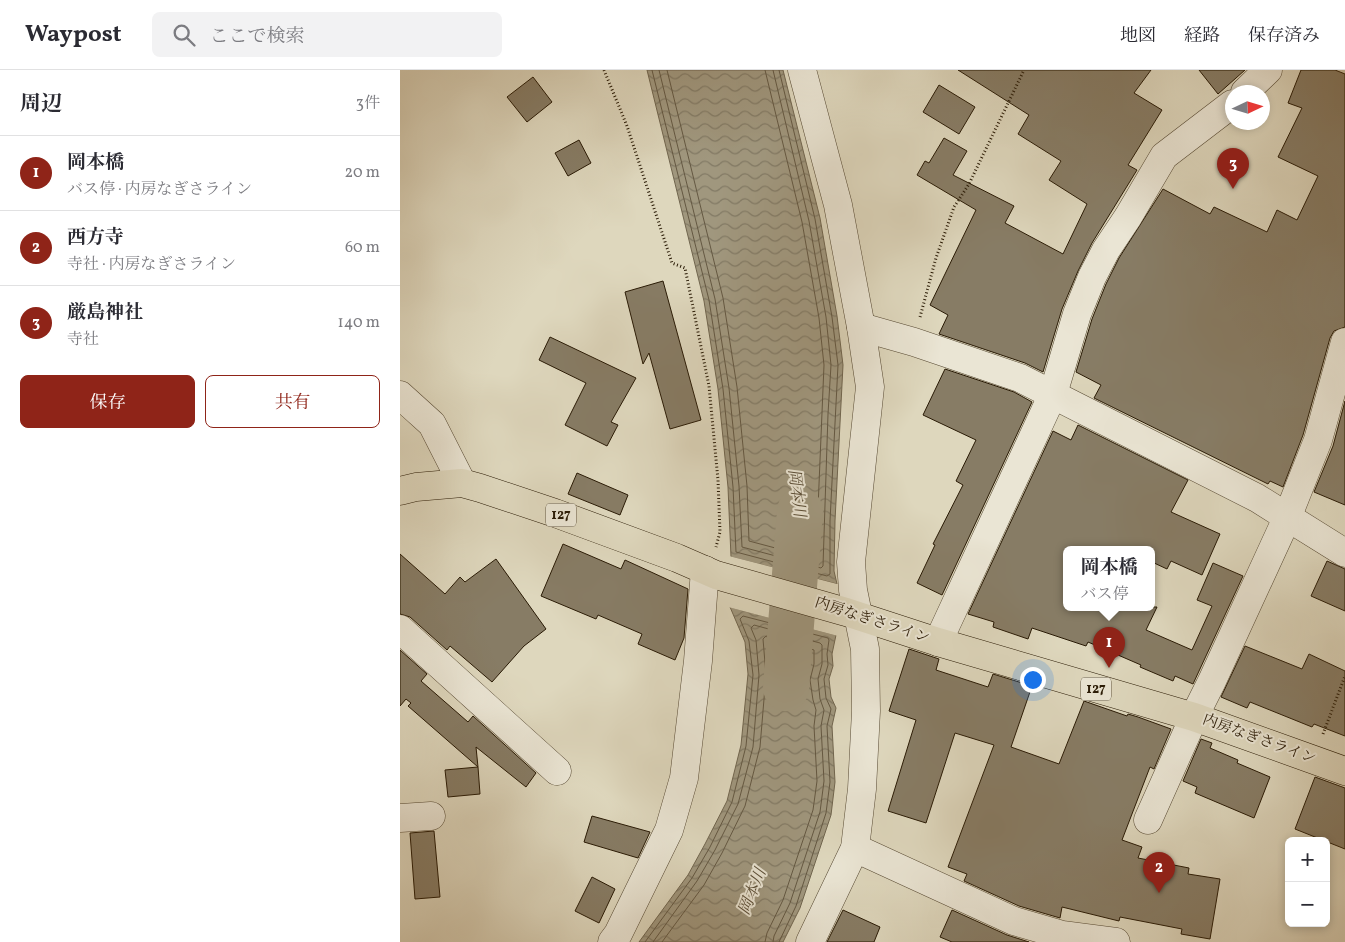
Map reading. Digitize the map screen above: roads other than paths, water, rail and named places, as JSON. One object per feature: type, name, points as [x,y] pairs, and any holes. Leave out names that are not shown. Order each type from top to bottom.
[{"type":"highway","name":"内房なぎさライン","points":[[400,491],[416,487],[462,483],[555,513],[711,572],[938,642],[1194,717],[1345,771]]},
{"type":"street","points":[[802,70],[838,205],[861,327],[870,387],[851,562],[853,590],[851,614],[865,649],[866,711],[862,789],[855,848],[810,942]]},
{"type":"street","points":[[1252,85],[1268,70]]},
{"type":"street","points":[[938,642],[1053,394],[1077,314],[1092,277],[1106,250],[1164,156],[1225,109]]},
{"type":"street","points":[[861,327],[914,342],[1020,378],[1257,498],[1345,554]]},
{"type":"street","points":[[1148,820],[1287,518],[1318,440],[1345,342]]},
{"type":"street","points":[[400,395],[432,424],[462,483]]},
{"type":"street","points":[[612,942],[618,934],[669,830],[684,778],[711,572]]},
{"type":"street","points":[[400,629],[557,771]]},
{"type":"street","points":[[400,818],[431,816]]},
{"type":"street","points":[[855,848],[1014,921],[1062,935],[1116,942]]},
{"type":"water","points":[[647,70],[783,70],[820,218],[837,316],[843,365],[835,521],[834,571],[837,584],[731,557],[728,487],[718,389],[704,301]]},
{"type":"water","points":[[730,607],[836,635],[832,654],[833,666],[829,679],[831,697],[836,708],[832,726],[835,782],[831,815],[800,908],[783,942],[639,942],[688,875],[727,801],[741,745],[748,674],[745,642]]},
{"type":"waterway","name":"岡本川","points":[[786,688],[800,511]]},
{"type":"place","name":"厳島神社","points":[[1233,189]]},
{"type":"place","name":"岡本橋","points":[[1109,668]]},
{"type":"place","name":"西方寺","points":[[1159,893]]}]
